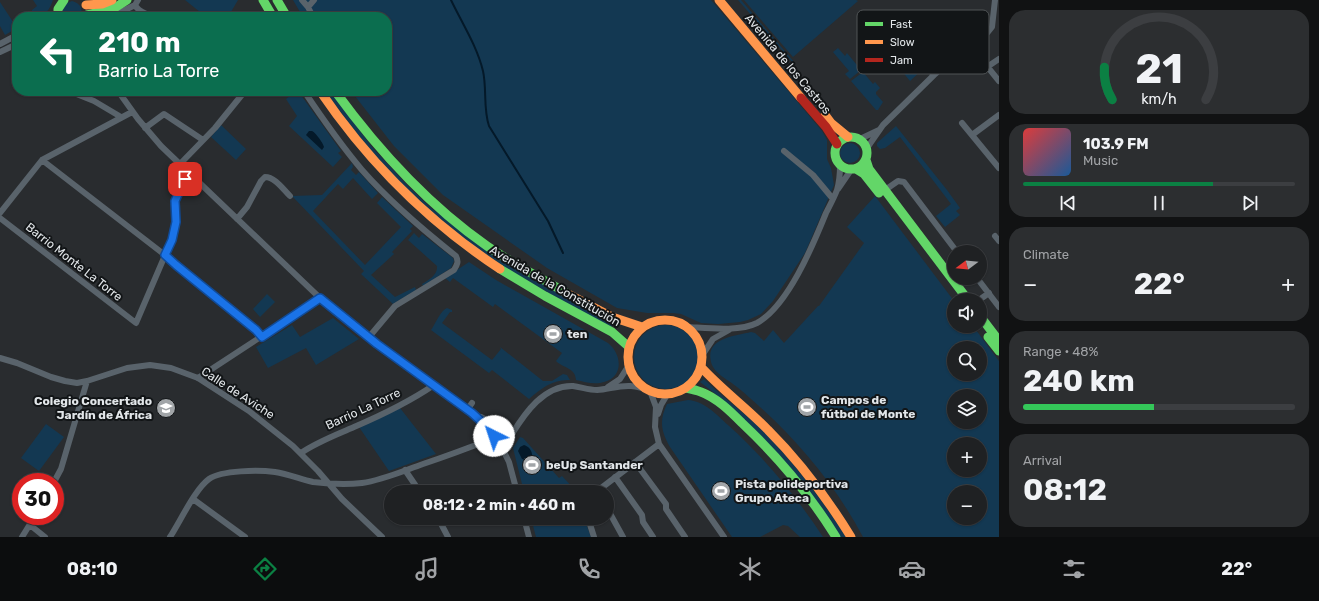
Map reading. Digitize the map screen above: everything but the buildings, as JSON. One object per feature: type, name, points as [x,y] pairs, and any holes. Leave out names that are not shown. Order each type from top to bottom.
[{"type":"main road","points":[[57,12],[64,0]]},
{"type":"main road","points":[[84,3],[102,4],[112,0]]},
{"type":"main road","points":[[102,12],[113,9],[127,0]]},
{"type":"main road","points":[[263,0],[270,12]]},
{"type":"main road","points":[[277,0],[284,12]]},
{"type":"main road","name":"Avenida de los Castros","points":[[719,0],[826,127],[837,144]]},
{"type":"main road","name":"Avenida de los Castros","points":[[727,0],[831,123],[848,137]]},
{"type":"main road","name":"Avenida de la Constitución","points":[[324,96],[348,130],[382,171],[439,226],[482,258],[538,292],[612,332],[629,347]]},
{"type":"main road","name":"Avenida de la Constitución","points":[[339,96],[363,129],[392,164],[429,200],[465,230],[516,264],[594,308],[618,321],[629,325],[642,327]]},
{"type":"main road","points":[[955,293],[864,174],[846,169],[836,162],[835,150],[837,144],[842,140],[848,137],[854,137],[860,139],[864,143],[867,148],[866,160],[869,169],[963,293]]},
{"type":"main road","points":[[854,170],[864,164],[866,160]]},
{"type":"main road","points":[[667,320],[678,322],[692,331],[698,339],[703,354],[702,367],[693,382],[686,388],[667,395],[648,390],[638,381],[633,374],[628,358],[629,347],[634,336],[642,327],[654,322],[667,320]]},
{"type":"main road","points":[[987,325],[999,341]]},
{"type":"main road","points":[[985,333],[999,351]]},
{"type":"main road","points":[[702,367],[716,384],[755,418],[797,462],[829,504],[851,537]]},
{"type":"main road","points":[[686,388],[704,393],[729,411],[750,430],[786,468],[819,511],[836,537]]},
{"type":"street","points":[[302,0],[310,12]]},
{"type":"street","points":[[308,7],[314,0]]},
{"type":"street","points":[[989,31],[992,27],[996,3],[991,0]]},
{"type":"street","points":[[120,12],[137,3]]},
{"type":"street","points":[[137,3],[136,8],[142,12]]},
{"type":"street","points":[[0,44],[12,38]]},
{"type":"street","points":[[0,52],[12,46]]},
{"type":"street","points":[[989,66],[999,59]]},
{"type":"street","points":[[989,68],[999,81]]},
{"type":"street","points":[[867,148],[880,129],[934,75]]},
{"type":"street","points":[[82,96],[94,101],[121,117]]},
{"type":"street","points":[[121,96],[145,128],[180,164],[320,298],[369,337],[470,411],[499,426],[507,427],[510,429],[512,434]]},
{"type":"street","points":[[180,164],[215,128],[240,96]]},
{"type":"street","points":[[307,96],[328,126],[362,170],[421,229],[456,256],[458,260],[454,270],[395,306],[369,337]]},
{"type":"street","points":[[0,213],[42,160],[132,112]]},
{"type":"street","points":[[145,128],[164,114],[204,140]]},
{"type":"street","points":[[972,135],[999,116]]},
{"type":"street","points":[[962,123],[999,168]]},
{"type":"street","points":[[860,139],[880,129]]},
{"type":"street","points":[[784,151],[813,175],[833,199]]},
{"type":"street","points":[[42,160],[165,255],[256,330],[262,337]]},
{"type":"street","points":[[837,190],[840,166]]},
{"type":"street","points":[[687,327],[731,329],[744,327],[757,322],[768,315],[791,284],[816,238],[837,190],[854,170]]},
{"type":"street","points":[[165,255],[172,240],[176,222],[175,201],[189,173]]},
{"type":"street","points":[[237,219],[247,207],[261,181],[265,177],[269,177],[275,181],[290,196]]},
{"type":"street","points":[[885,190],[898,181],[904,182],[952,245]]},
{"type":"street","name":"Barrio Monte La Torre","points":[[0,218],[136,323],[165,255]]},
{"type":"street","points":[[983,285],[999,307]]},
{"type":"street","points":[[198,378],[320,298]]},
{"type":"street","points":[[703,354],[713,339],[731,329]]},
{"type":"street","name":"Calle de Aviche","points":[[0,358],[65,381],[77,383],[127,368],[150,365],[171,368],[198,378],[250,411],[301,453],[347,504],[380,536]]},
{"type":"street","points":[[605,388],[620,379],[630,365]]},
{"type":"street","points":[[59,473],[87,381]]},
{"type":"street","name":"Barrio La Torre","points":[[301,453],[328,438],[402,405],[434,385]]},
{"type":"street","points":[[509,462],[509,442],[512,438],[512,434],[521,419],[538,400],[552,390],[572,386],[590,390],[632,386],[648,390],[656,407],[656,433],[659,444],[724,537]]},
{"type":"street","points":[[656,419],[661,405],[667,395]]},
{"type":"street","points":[[470,411],[472,403]]},
{"type":"street","points":[[470,411],[494,435],[500,444],[509,462],[515,485]]},
{"type":"street","points":[[507,427],[521,419]]},
{"type":"street","points":[[170,537],[193,499],[209,479],[230,472],[276,472],[312,482],[329,484],[362,483],[405,470],[494,435],[499,426]]},
{"type":"street","points":[[500,444],[509,442]]},
{"type":"street","points":[[604,485],[659,444]]},
{"type":"street","points":[[635,462],[666,504],[666,509],[685,537]]},
{"type":"street","points":[[405,470],[415,485]]},
{"type":"street","points":[[615,476],[642,514],[643,522],[653,537]]},
{"type":"street","points":[[193,499],[245,537]]},
{"type":"street","points":[[614,521],[623,537]]},
{"type":"street","points":[[442,525],[448,537]]},
{"type":"street","points":[[525,525],[528,537]]},
{"type":"street","points":[[590,525],[594,537]]},
{"type":"street","points":[[22,537],[30,526],[45,537]]},
{"type":"shaded area","points":[[33,0],[53,0],[51,6],[46,12],[32,12],[32,10],[37,6]]},
{"type":"shaded area","points":[[185,0],[238,0],[231,12],[200,12]]},
{"type":"shaded area","points":[[293,0],[711,0],[822,131],[827,140],[827,159],[831,168],[834,185],[805,253],[773,301],[761,314],[740,322],[718,324],[701,323],[681,314],[647,313],[617,308],[547,268],[443,195],[394,146],[355,96],[392,96],[392,12],[300,12]]},
{"type":"shaded area","points":[[738,0],[741,0],[794,62],[793,63]]},
{"type":"shaded area","points":[[744,0],[856,0],[858,1],[793,57]]},
{"type":"shaded area","points":[[72,1],[77,3],[82,12],[62,12],[65,4]]},
{"type":"shaded area","points":[[0,2],[12,20],[12,31],[5,35],[0,26]]},
{"type":"shaded area","points":[[838,48],[845,56],[847,53],[857,65],[857,73],[850,79],[845,74],[849,71],[833,52]]},
{"type":"shaded area","points":[[860,74],[865,74],[873,84],[875,82],[880,88],[876,94],[883,102],[878,110],[876,110],[851,81]]},
{"type":"shaded area","points":[[904,74],[918,74],[910,81]]},
{"type":"shaded area","points":[[290,96],[302,96],[341,151],[338,153],[342,157],[333,167],[289,126],[297,116],[286,99]]},
{"type":"shaded area","points":[[329,96],[334,96],[372,147],[408,186],[431,208],[560,295],[613,324],[611,328],[493,260],[458,235],[420,203],[369,150]]},
{"type":"shaded area","points":[[221,125],[246,149],[236,160],[211,137]]},
{"type":"shaded area","points":[[896,126],[960,208],[956,211],[960,215],[945,227],[936,216],[951,204],[900,137],[885,148],[880,149],[877,146],[877,143]]},
{"type":"shaded area","points":[[309,131],[314,132],[321,141],[324,147],[322,150],[306,135]]},
{"type":"shaded area","points":[[850,143],[857,146],[860,153],[857,160],[850,163],[843,160],[840,153],[843,146]]},
{"type":"shaded area","points":[[352,163],[353,167],[351,170],[356,175],[359,172],[378,193],[372,199],[353,178],[343,189],[338,184],[313,211],[365,265],[401,227],[377,203],[382,197],[413,226],[410,229],[412,231],[392,252],[394,254],[371,275],[395,297],[415,287],[416,290],[393,304],[361,274],[364,271],[292,196],[322,195]]},
{"type":"shaded area","points":[[875,196],[948,293],[947,333],[978,333],[984,341],[947,341],[947,381],[987,381],[987,345],[999,361],[999,537],[863,537],[842,501],[804,451],[760,407],[740,389],[718,373],[711,362],[710,354],[712,348],[717,343],[730,337],[751,332],[755,333],[764,341],[773,330],[784,343],[819,306],[864,243],[847,227]]},
{"type":"shaded area","points":[[414,233],[419,238],[422,234],[453,258],[454,261],[451,268],[423,286],[422,284],[435,275],[437,266],[408,240]]},
{"type":"shaded area","points":[[469,262],[496,280],[608,343],[613,348],[618,359],[619,365],[615,375],[601,383],[590,383],[576,380],[574,373],[571,370],[556,361],[562,353],[495,304],[493,307],[453,278],[450,282],[445,278]]},
{"type":"shaded area","points":[[267,294],[275,302],[260,317],[253,309]]},
{"type":"shaded area","points":[[447,308],[452,310],[452,312],[450,312],[442,323],[492,360],[501,349],[500,347],[543,381],[552,381],[563,374],[567,375],[570,380],[559,381],[548,385],[529,399],[492,370],[489,373],[431,330],[440,314]]},
{"type":"shaded area","points":[[333,318],[359,339],[316,365],[306,348],[268,368],[256,347],[292,325],[300,337]]},
{"type":"shaded area","points":[[666,325],[684,331],[692,339],[698,357],[692,375],[684,383],[666,389],[648,383],[640,375],[634,357],[640,339],[648,331]]},
{"type":"shaded area","points":[[704,379],[759,427],[783,452],[816,493],[846,537],[840,537],[722,399],[700,382]]},
{"type":"shaded area","points":[[688,400],[705,405],[755,451],[791,492],[823,537],[800,537],[788,526],[783,525],[760,537],[732,537],[670,447],[663,431],[662,421],[667,404]]},
{"type":"shaded area","points":[[400,408],[436,454],[389,471],[359,427]]},
{"type":"shaded area","points":[[46,424],[64,437],[39,471],[21,458]]},
{"type":"shaded area","name":"beUp Santander","points":[[520,437],[523,438],[559,478],[562,476],[570,485],[522,485],[513,448]]},
{"type":"shaded area","points":[[524,445],[529,448],[532,454],[532,458],[528,461],[522,459],[518,451],[520,447]]},
{"type":"shaded area","points":[[533,525],[587,525],[591,537],[536,537]]},
{"type":"waterway","points":[[451,0],[473,44],[483,71],[486,112],[489,126],[548,221],[563,253]]},
{"type":"traffic: fast","points":[[58,12],[58,9],[64,0]]},
{"type":"traffic: fast","points":[[100,12],[113,9],[127,0]]},
{"type":"traffic: fast","points":[[263,0],[270,12]]},
{"type":"traffic: fast","points":[[277,0],[284,12]]},
{"type":"traffic: fast","points":[[339,96],[386,155],[444,212],[465,230],[497,253],[568,294]]},
{"type":"traffic: fast","points":[[848,137],[854,137],[863,141],[867,153],[863,165],[854,169],[848,169],[839,165],[835,156],[835,150],[839,141],[848,137]]},
{"type":"traffic: fast","points":[[866,160],[869,169],[963,293]]},
{"type":"traffic: fast","points":[[856,169],[864,174],[879,193]]},
{"type":"traffic: fast","points":[[500,269],[545,296],[612,332],[629,347]]},
{"type":"traffic: fast","points":[[987,325],[999,341]]},
{"type":"traffic: fast","points":[[988,337],[999,351]]},
{"type":"traffic: fast","points":[[686,388],[701,392],[718,401],[733,414],[793,477],[836,537]]},
{"type":"traffic: slow","points":[[86,5],[102,4],[112,0]]},
{"type":"traffic: slow","points":[[719,0],[801,98]]},
{"type":"traffic: slow","points":[[324,96],[359,142],[401,189],[448,231],[473,251],[500,269]]},
{"type":"traffic: slow","points":[[825,115],[831,123],[848,137]]},
{"type":"traffic: slow","points":[[568,294],[612,317],[642,327]]},
{"type":"traffic: slow","points":[[665,320],[686,326],[696,336],[702,357],[696,378],[686,388],[665,394],[644,388],[634,378],[628,357],[634,336],[644,326],[665,320]]},
{"type":"traffic: slow","points":[[701,367],[780,442],[823,494],[851,537]]},
{"type":"traffic: jam","points":[[801,98],[826,127],[837,144]]},
{"type":"place","name":"ten","points":[[553,334]]},
{"type":"place","name":"Campos de fútbol de Monte","points":[[807,407]]},
{"type":"place","name":"Colegio Concertado Jardín de África","points":[[166,408]]},
{"type":"place","name":"beUp Santander","points":[[532,465]]},
{"type":"place","name":"Pista polideportiva Grupo Ateca","points":[[721,491]]},
{"type":"route","points":[[185,179],[175,201],[174,210],[176,222],[172,240],[165,255],[256,330],[262,337],[320,298],[377,344],[472,413],[494,433],[494,436]]}]
